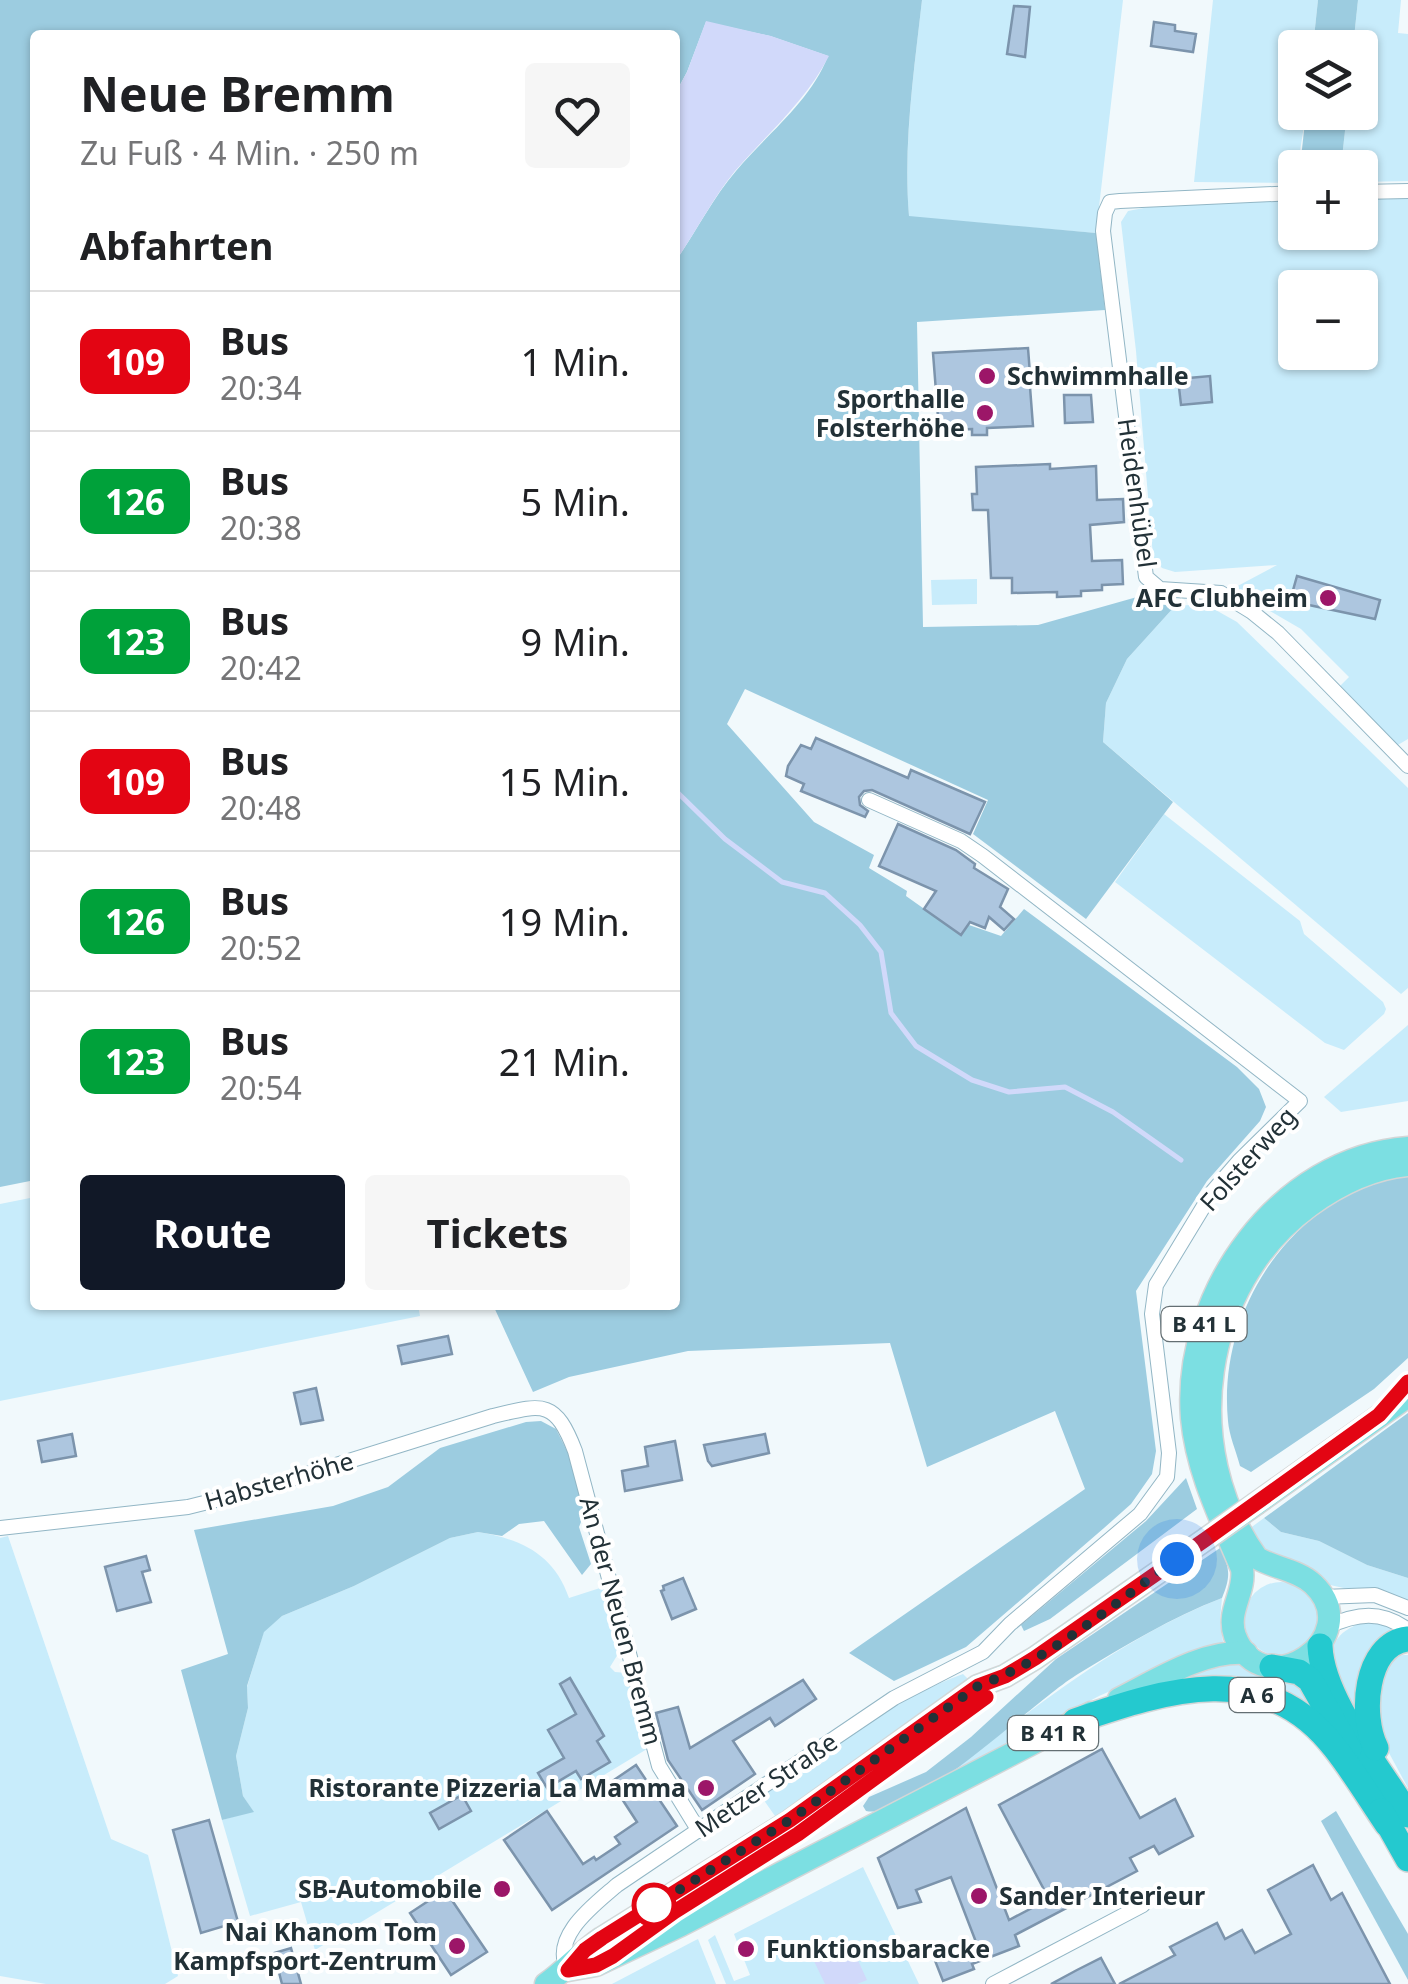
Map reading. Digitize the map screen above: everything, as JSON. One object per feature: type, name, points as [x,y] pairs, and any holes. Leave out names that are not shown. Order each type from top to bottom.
[{"type":"highway","points":[[1324,1636],[1324,1676],[1398,1812]]},
{"type":"highway","points":[[1398,1812],[1368,1733],[1366,1696],[1378,1661],[1399,1640],[1408,1639]]},
{"type":"highway","points":[[1272,1666],[1299,1672],[1310,1680],[1398,1812]]},
{"type":"highway","name":"A 6","points":[[1076,1721],[1176,1690],[1245,1690],[1310,1722],[1398,1812],[1408,1859]]},
{"type":"main road","name":"B 41 L","points":[[1237,1597],[1244,1581],[1242,1569],[1205,1482],[1192,1417],[1192,1384],[1205,1321],[1231,1264],[1261,1224],[1282,1204],[1354,1160],[1408,1148]]},
{"type":"main road","name":"B 41 L","points":[[1288,1572],[1257,1558],[1241,1531],[1222,1480],[1209,1406],[1222,1327],[1244,1276],[1278,1232],[1325,1194],[1347,1182],[1408,1165]]},
{"type":"main road","name":"Metzer Straße","points":[[1379,1415],[1408,1382]]},
{"type":"main road","name":"Metzer Straße","points":[[613,1956],[811,1824],[986,1697],[1005,1676],[1408,1396]]},
{"type":"main road","points":[[1288,1572],[1302,1576],[1323,1597],[1324,1636],[1302,1662],[1272,1666],[1246,1653],[1232,1626],[1232,1611],[1237,1597],[1258,1576],[1288,1572]]},
{"type":"main road","name":"B 41 R","points":[[1076,1721],[1207,1658],[1226,1652],[1246,1653]]},
{"type":"main road","name":"Metzer Straße","points":[[546,1984],[568,1970],[602,1938],[790,1820],[978,1686],[1005,1676]]},
{"type":"main road","name":"Metzer Straße","points":[[568,1970],[596,1965],[681,1925],[1076,1721]]},
{"type":"street","points":[[1378,192],[1408,191]]},
{"type":"street","name":"Heidenhübel","points":[[1278,193],[1110,202],[1105,212],[1103,231],[1146,576],[1160,589],[1221,593],[1252,612],[1278,633],[1408,766]]},
{"type":"street","name":"Folsterweg","points":[[870,800],[961,841],[983,856],[1300,1101],[1214,1191],[1156,1285],[1152,1314],[1169,1453],[1166,1477],[1140,1514],[1010,1624],[983,1652]]},
{"type":"street","name":"Habsterhöhe","points":[[0,1528],[188,1507],[256,1490],[493,1416],[531,1407],[551,1409]]},
{"type":"street","name":"An der Neuen Bremm","points":[[551,1409],[564,1423],[575,1451],[659,1766],[700,1830]]},
{"type":"street","points":[[1323,1597],[1375,1596],[1408,1608]]},
{"type":"street","points":[[1324,1636],[1348,1617],[1369,1614],[1388,1618],[1408,1630]]},
{"type":"street","points":[[983,1652],[1005,1676]]},
{"type":"street","name":"Metzer Straße","points":[[568,1970],[562,1959],[562,1946],[588,1912],[628,1876],[894,1698],[983,1652]]},
{"type":"street","points":[[994,1984],[1144,1906]]},
{"type":"shaded area","points":[[0,0],[922,0],[908,135],[909,216],[1096,233],[1105,310],[917,322],[923,627],[1038,625],[1137,597],[1175,606],[1127,659],[1106,703],[1103,742],[1173,802],[1086,919],[973,834],[988,800],[745,689],[727,724],[814,822],[874,855],[869,868],[907,891],[906,896],[961,935],[969,925],[1001,936],[1024,909],[1237,1067],[1259,1089],[1266,1107],[1260,1121],[1207,1181],[1136,1291],[1156,1451],[1152,1474],[1131,1504],[966,1647],[894,1681],[849,1653],[1085,1489],[1055,1411],[927,1467],[890,1343],[688,1351],[569,1377],[533,1392],[495,1310],[680,1310],[680,254],[727,182],[799,103],[828,56],[770,36],[706,22],[680,85],[680,30],[30,30],[30,1181],[0,1187]]},
{"type":"shaded area","points":[[922,0],[1123,0],[1096,233],[909,217],[908,136]]},
{"type":"shaded area","points":[[1213,0],[1318,0],[1315,30],[1278,30],[1278,130],[1303,130],[1300,150],[1278,150],[1278,183],[1194,182]]},
{"type":"shaded area","points":[[1318,0],[1358,0],[1355,30],[1315,30]]},
{"type":"shaded area","points":[[1358,0],[1401,0],[1398,33],[1408,34],[1408,181],[1378,182],[1378,150],[1343,150],[1345,130],[1378,130],[1378,30],[1355,30]]},
{"type":"shaded area","points":[[706,21],[771,36],[829,56],[797,103],[735,171],[680,254],[680,85]]},
{"type":"shaded area","points":[[1304,130],[1345,130],[1343,150],[1302,150]]},
{"type":"shaded area","points":[[1408,196],[1408,739],[1396,746],[1340,686],[1349,677],[1301,629],[1232,589],[1277,565],[1175,572],[1162,568],[1153,557],[1121,222],[1128,211],[1170,203],[1278,199],[1278,250],[1378,250],[1378,197]]},
{"type":"shaded area","points":[[977,579],[977,604],[932,605],[931,580]]},
{"type":"shaded area","points":[[1205,604],[1237,622],[1408,788],[1408,988],[1401,994],[1103,742],[1106,703],[1127,659],[1175,606]]},
{"type":"shaded area","points":[[1164,814],[1300,921],[1304,934],[1383,1002],[1384,1014],[1344,1050],[1325,1043],[1115,882]]},
{"type":"shaded area","points":[[1408,1025],[1408,1101],[1341,1112],[1324,1097]]},
{"type":"shaded area","points":[[1408,1176],[1408,1358],[1374,1389],[1251,1472],[1240,1466],[1229,1426],[1228,1379],[1235,1337],[1250,1298],[1271,1262],[1298,1231],[1330,1206],[1367,1187]]},
{"type":"shaded area","points":[[30,1198],[30,1310],[419,1310],[420,1316],[0,1401],[0,1204]]},
{"type":"shaded area","points":[[1408,1413],[1408,1578],[1367,1565],[1319,1541],[1281,1532],[1264,1518]]},
{"type":"shaded area","points":[[541,1421],[556,1429],[568,1453],[585,1512],[579,1527],[591,1564],[582,1575],[544,1521],[519,1524],[502,1536],[478,1532],[450,1538],[354,1586],[282,1616],[264,1632],[247,1686],[248,1708],[236,1756],[243,1796],[254,1812],[222,1820],[181,1670],[228,1654],[194,1530],[333,1506],[388,1487],[440,1448]]},
{"type":"shaded area","points":[[1186,1478],[1197,1509],[1050,1619],[1024,1631],[1021,1625],[1146,1521]]},
{"type":"shaded area","points":[[1264,1518],[1281,1532],[1319,1541],[1367,1565],[1408,1578],[1408,1602],[1330,1585],[1310,1567],[1267,1554],[1249,1529]]},
{"type":"shaded area","points":[[478,1532],[508,1539],[534,1551],[554,1570],[569,1598],[600,1588],[610,1592],[620,1638],[614,1641],[618,1654],[610,1667],[615,1672],[627,1673],[647,1749],[315,1950],[301,1902],[250,1916],[222,1820],[253,1811],[243,1796],[236,1756],[248,1708],[247,1687],[264,1631],[282,1616],[354,1586],[450,1538]]},
{"type":"shaded area","points":[[8,1536],[111,1839],[148,1855],[178,1976],[165,1984],[46,1984],[0,1976],[0,1538]]},
{"type":"shaded area","points":[[1220,1548],[1228,1572],[1222,1598],[1167,1623],[1078,1674],[942,1779],[912,1797],[887,1809],[866,1811],[863,1806],[869,1797],[926,1772],[971,1737],[1056,1659]]},
{"type":"shaded area","points":[[1281,1582],[1307,1593],[1318,1619],[1307,1645],[1281,1656],[1255,1645],[1244,1619],[1255,1593]]},
{"type":"shaded area","points":[[1222,1598],[1223,1642],[1099,1696],[941,1780],[1110,1656]]},
{"type":"shaded area","points":[[1375,1621],[1398,1630],[1357,1721],[1330,1656],[1336,1641],[1346,1631]]},
{"type":"shaded area","points":[[1408,1655],[1408,1788],[1376,1729],[1382,1673],[1393,1659]]},
{"type":"shaded area","points":[[1229,1658],[1296,1678],[1334,1731],[1180,1681],[1179,1678]]},
{"type":"shaded area","points":[[963,1674],[971,1682],[771,1822],[775,1816],[761,1796],[884,1713]]},
{"type":"shaded area","points":[[1336,1811],[1408,1934],[1408,1980],[1321,1821]]},
{"type":"shaded area","points":[[863,1867],[919,1984],[726,1984],[708,1940],[715,1935],[734,1981],[750,1975],[734,1934]]},
{"type":"shaded area","points":[[698,1939],[716,1984],[612,1984],[692,1942]]},
{"type":"shaded area","points":[[850,1943],[867,1980],[857,1984],[825,1984],[813,1959]]},
{"type":"building","points":[[1014,6],[1030,7],[1025,57],[1007,54]]},
{"type":"building","points":[[1154,22],[1196,34],[1193,52],[1151,46]]},
{"type":"building","name":"Schwimmhalle","points":[[1028,348],[1030,374],[1038,373],[1040,386],[1030,387],[1033,426],[987,428],[987,435],[972,435],[972,429],[939,430],[933,353]]},
{"type":"building","points":[[1210,376],[1212,402],[1181,405],[1178,379]]},
{"type":"building","points":[[1064,395],[1091,395],[1093,422],[1065,423]]},
{"type":"building","points":[[1050,464],[1050,469],[1096,466],[1097,500],[1123,499],[1124,522],[1090,525],[1092,561],[1122,560],[1123,584],[1081,591],[1081,596],[1057,597],[1057,592],[1012,593],[1012,578],[991,578],[988,510],[973,510],[976,467]]},
{"type":"building","name":"AFC Clubheim","points":[[1297,576],[1380,600],[1375,619],[1290,601]]},
{"type":"building","points":[[816,738],[908,778],[911,770],[985,802],[970,834],[872,790],[859,797],[860,805],[868,811],[865,817],[801,791],[804,784],[786,776],[788,766],[801,745],[811,749]]},
{"type":"building","points":[[898,824],[956,850],[975,864],[974,868],[1008,889],[1000,907],[1014,919],[1004,930],[989,917],[985,928],[970,922],[961,935],[924,909],[936,891],[879,866]]},
{"type":"building","points":[[448,1336],[452,1354],[402,1364],[398,1346]]},
{"type":"building","points":[[316,1388],[323,1420],[301,1424],[294,1393]]},
{"type":"building","points":[[72,1434],[76,1456],[42,1462],[38,1441]]},
{"type":"building","points":[[765,1434],[769,1453],[712,1466],[708,1461],[704,1445]]},
{"type":"building","points":[[675,1441],[682,1480],[625,1491],[622,1471],[648,1466],[645,1447]]},
{"type":"building","points":[[146,1556],[150,1570],[142,1572],[151,1602],[117,1611],[105,1567]]},
{"type":"building","points":[[683,1578],[696,1609],[672,1619],[661,1591],[663,1586]]},
{"type":"building","points":[[570,1678],[604,1736],[597,1741],[610,1762],[581,1779],[576,1771],[547,1788],[538,1773],[564,1758],[548,1730],[576,1714],[560,1684]]},
{"type":"building","points":[[803,1680],[816,1699],[775,1726],[770,1718],[733,1741],[755,1774],[702,1810],[668,1760],[656,1713],[678,1707],[690,1748]]},
{"type":"building","points":[[1102,1749],[1140,1818],[1175,1799],[1193,1836],[1159,1854],[1154,1846],[1130,1858],[1137,1871],[1015,1935],[1019,1946],[972,1964],[974,1969],[943,1981],[934,1958],[976,1942],[951,1877],[916,1890],[921,1902],[898,1908],[878,1858],[966,1808],[1009,1920],[1049,1899],[999,1805]]},
{"type":"building","points":[[636,1765],[677,1826],[552,1910],[504,1840],[547,1811],[583,1864],[594,1857],[596,1860],[620,1844],[615,1837],[637,1822],[611,1782]]},
{"type":"building","points":[[462,1795],[471,1811],[439,1829],[430,1813]]},
{"type":"building","points":[[209,1820],[238,1922],[201,1933],[173,1830]]},
{"type":"building","points":[[1313,1865],[1331,1900],[1342,1893],[1390,1984],[1119,1984],[1175,1955],[1170,1947],[1217,1923],[1225,1939],[1242,1930],[1255,1953],[1291,1934],[1268,1890]]},
{"type":"building","points":[[445,1890],[487,1952],[451,1975],[410,1913]]},
{"type":"building","points":[[291,1948],[301,1984],[282,1984],[274,1953]]},
{"type":"building","points":[[1101,1958],[1115,1984],[1051,1984],[1077,1970]]},
{"type":"waterway","points":[[680,795],[725,839],[782,882],[825,893],[860,925],[881,952],[891,1013],[916,1046],[972,1080],[1009,1092],[1065,1087],[1113,1112],[1181,1160]]},
{"type":"bus line","name":"109","points":[[986,1697],[798,1834],[674,1912],[613,1956],[596,1965],[568,1970],[602,1938],[742,1852],[978,1686],[1035,1658],[1206,1539],[1379,1415],[1408,1382]]},
{"type":"place","name":"Schwimmhalle","points":[[987,376]]},
{"type":"place","name":"Sporthalle Folsterhöhe","points":[[985,413]]},
{"type":"place","name":"AFC Clubheim","points":[[1328,598]]},
{"type":"place","name":"Ristorante Pizzeria La Mamma","points":[[706,1788]]},
{"type":"place","name":"SB-Automobile","points":[[502,1889]]},
{"type":"place","name":"Sander Interieur","points":[[979,1896]]},
{"type":"place","name":"Nai Khanom Tom Kampfsport-Zentrum","points":[[457,1946]]},
{"type":"place","name":"Funktionsbaracke","points":[[746,1949]]},
{"type":"route","points":[[654,1905],[742,1852],[978,1686],[1035,1658],[1177,1559]]}]
